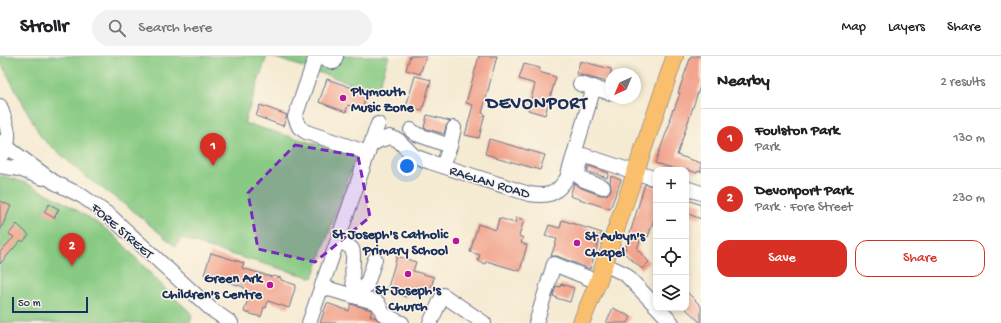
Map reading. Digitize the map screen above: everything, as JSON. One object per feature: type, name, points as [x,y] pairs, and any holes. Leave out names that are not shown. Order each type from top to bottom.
[{"type":"main road","points":[[581,323],[598,282],[675,56]]},
{"type":"street","points":[[336,56],[334,62],[316,56],[295,117],[299,127],[306,132],[370,149]]},
{"type":"street","points":[[580,84],[605,91]]},
{"type":"street","name":"RAGLAN ROAD","points":[[370,149],[380,140],[390,137],[398,140],[414,156],[528,194],[541,196],[551,194],[560,188],[567,178],[594,87]]},
{"type":"street","points":[[0,106],[9,138],[2,148]]},
{"type":"street","points":[[309,323],[378,124]]},
{"type":"street","points":[[443,166],[454,128]]},
{"type":"street","points":[[411,130],[416,134],[450,146]]},
{"type":"street","name":"FORE STREET","points":[[2,148],[54,182],[82,196],[109,215],[211,309],[231,323]]},
{"type":"street","points":[[603,188],[584,180],[577,174],[582,155],[653,178]]},
{"type":"street","points":[[0,166],[19,170],[54,182]]},
{"type":"street","points":[[689,189],[701,193]]},
{"type":"street","points":[[338,241],[348,246],[353,251],[352,277],[353,283],[356,286],[363,288],[366,287],[375,259]]},
{"type":"street","points":[[536,323],[554,264],[598,282]]},
{"type":"street","points":[[604,264],[625,274],[653,303]]},
{"type":"street","points":[[322,287],[378,303],[383,314],[402,323]]},
{"type":"street","points":[[430,323],[443,295],[484,323]]},
{"type":"street","points":[[661,311],[672,323]]},
{"type":"highlighted area","points":[[295,145],[358,156],[370,217],[315,262],[258,249],[248,193]]},
{"type":"green space","points":[[0,56],[267,56],[244,123],[356,156],[313,278],[206,247],[182,238],[175,246],[131,209],[85,176],[41,137],[0,61]]},
{"type":"green space","points":[[270,56],[389,56],[377,92]]},
{"type":"green space","points":[[0,176],[26,183],[62,201],[102,226],[118,239],[168,292],[190,312],[192,317],[190,323],[0,323]]},
{"type":"building","points":[[410,56],[426,56],[420,74],[406,70]]},
{"type":"building","points":[[479,56],[497,56],[482,113],[485,114],[479,138],[465,135],[473,105],[466,103]]},
{"type":"building","points":[[691,56],[701,56],[701,83],[677,155],[701,163],[701,172],[698,171],[697,173],[689,170],[689,167],[668,167],[655,163],[671,120],[669,120],[680,93],[678,93]]},
{"type":"building","points":[[580,61],[607,68],[605,68],[605,81],[577,74]]},
{"type":"building","points":[[524,64],[540,68],[539,72],[556,77],[545,115],[528,110],[535,84],[519,79]]},
{"type":"building","points":[[415,76],[431,80],[422,111],[406,107]]},
{"type":"building","name":"Plymouth Music Zone","points":[[327,79],[367,93],[362,110],[348,105],[346,112],[319,102]]},
{"type":"building","points":[[260,105],[287,115],[283,126],[256,116]]},
{"type":"building","points":[[427,115],[450,121],[446,126],[444,134],[424,128]]},
{"type":"building","points":[[489,139],[545,155],[540,170],[485,154]]},
{"type":"building","points":[[589,166],[609,173],[607,178],[587,171]]},
{"type":"building","points":[[611,176],[621,180],[610,209],[570,196],[574,183],[581,188],[600,195],[608,194],[611,190]]},
{"type":"building","points":[[645,184],[653,186],[653,222],[648,237],[642,235],[637,249],[649,262],[642,269],[624,253]]},
{"type":"building","points":[[689,200],[701,205],[701,219],[689,214]]},
{"type":"building","points":[[0,201],[11,206],[0,231]]},
{"type":"building","points":[[49,204],[59,209],[54,218],[44,212]]},
{"type":"building","points":[[516,217],[524,220],[519,236],[523,238],[521,243],[527,245],[520,271],[486,261],[485,264],[478,261],[480,255],[470,252],[478,224],[496,230],[499,218],[515,223]]},
{"type":"building","points":[[562,220],[602,233],[590,269],[557,256],[551,256],[557,239],[545,236],[549,225],[560,228]]},
{"type":"building","points":[[17,224],[29,235],[23,242],[21,240],[0,264],[0,252],[14,237],[9,234]]},
{"type":"building","name":"Green Ark Children's Centre","points":[[211,253],[244,263],[242,268],[272,277],[281,278],[281,280],[296,285],[289,308],[268,301],[266,308],[264,307],[261,317],[244,312],[250,292],[244,289],[244,287],[204,275]]},
{"type":"building","name":"St Joseph's Church","points":[[397,256],[416,262],[413,271],[434,277],[429,295],[409,289],[406,297],[387,291]]},
{"type":"building","points":[[561,284],[574,288],[570,302],[553,296],[556,286],[560,287]]},
{"type":"building","points":[[689,294],[701,306],[701,323],[688,311]]},
{"type":"building","points":[[327,303],[349,311],[351,304],[372,310],[370,316],[376,318],[382,323],[320,323]]},
{"type":"building","points":[[613,308],[631,317],[628,323],[606,323]]},
{"type":"place","name":"Plymouth Music Zone","points":[[343,98]]},
{"type":"place","name":"Foulston Park","points":[[213,166]]},
{"type":"place","name":"St Joseph's Catholic Primary School","points":[[456,241]]},
{"type":"place","name":"St Aubyn's Chapel","points":[[577,243]]},
{"type":"place","name":"Devonport Park","points":[[72,266]]},
{"type":"place","name":"St Joseph's Church","points":[[408,274]]},
{"type":"place","name":"Green Ark Children's Centre","points":[[270,285]]},
{"type":"district","name":"DEVONPORT","points":[[537,102]]}]
